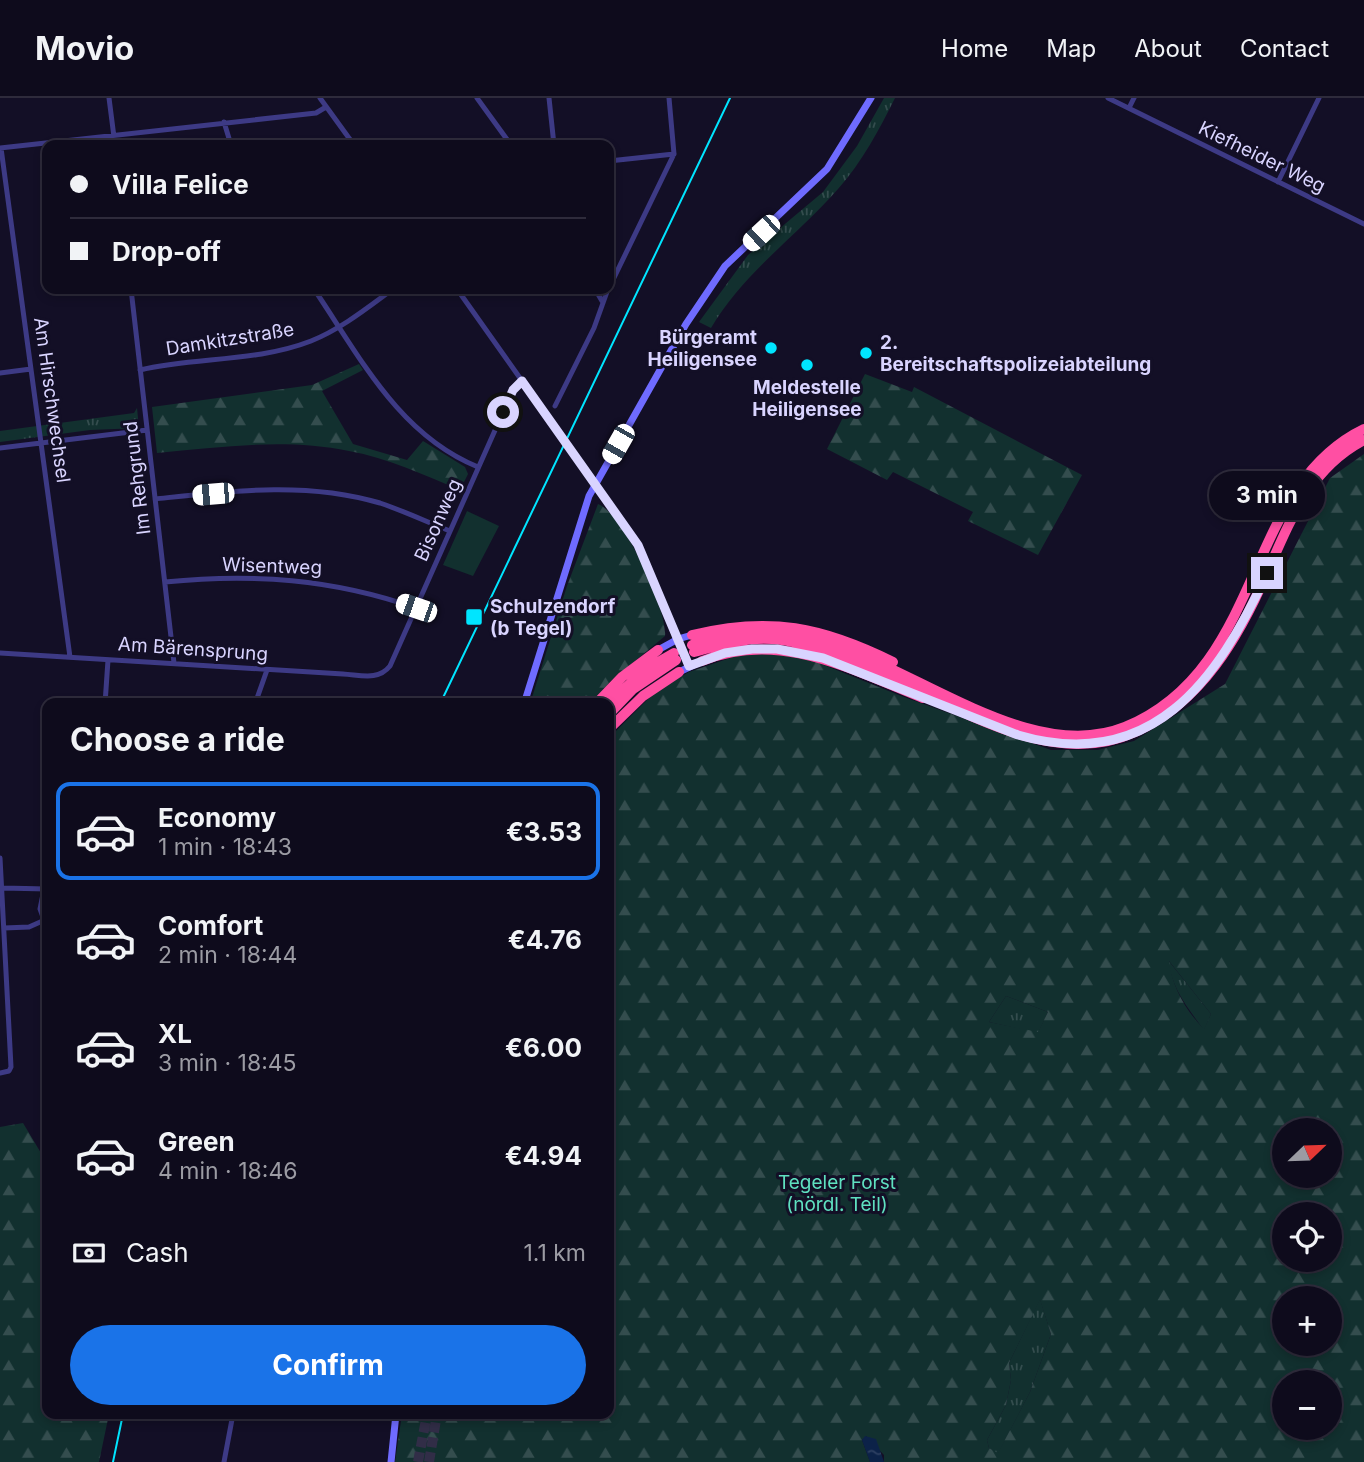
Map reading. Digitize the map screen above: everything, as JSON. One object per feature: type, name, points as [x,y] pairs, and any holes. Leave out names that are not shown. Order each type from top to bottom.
[{"type":"highway","points":[[702,661],[725,653],[777,649],[823,658],[997,722],[1051,735],[1088,736],[1126,726],[1172,698],[1193,678],[1222,640],[1298,486],[1326,453],[1364,429]]},
{"type":"highway","points":[[693,644],[754,632],[802,636],[861,655],[1048,744],[1096,744],[1133,734],[1180,704],[1206,678],[1231,644],[1254,603],[1291,518],[1311,485],[1334,459],[1364,440]]},
{"type":"highway","points":[[602,698],[622,677],[658,650]]},
{"type":"highway","points":[[614,698],[646,669],[681,654]]},
{"type":"highway","points":[[614,709],[633,689],[681,654]]},
{"type":"highway","points":[[614,724],[643,696],[679,672]]},
{"type":"main road","points":[[526,698],[578,525],[595,484],[708,288],[725,266],[827,169],[871,98]]},
{"type":"main road","points":[[595,484],[638,545],[681,654],[679,672]]},
{"type":"main road","points":[[681,654],[693,644]]},
{"type":"main road","points":[[658,650],[702,661]]},
{"type":"main road","points":[[391,1462],[395,1419]]},
{"type":"street","points":[[109,98],[114,140]]},
{"type":"street","points":[[320,98],[350,140]]},
{"type":"street","points":[[477,98],[507,140]]},
{"type":"street","points":[[549,98],[553,140]]},
{"type":"street","points":[[614,278],[674,154],[669,98]]},
{"type":"street","name":"Kiefheider Weg","points":[[1108,98],[1363,221]]},
{"type":"street","points":[[1129,108],[1134,98]]},
{"type":"street","points":[[1278,182],[1319,98]]},
{"type":"street","points":[[70,140],[316,113],[326,107]]},
{"type":"street","points":[[224,122],[229,140]]},
{"type":"street","points":[[1,148],[42,143]]},
{"type":"street","name":"Am Hirschwechsel","points":[[1,148],[70,657]]},
{"type":"street","points":[[614,160],[674,154]]},
{"type":"street","name":"Im Rehgrund","points":[[132,294],[174,663]]},
{"type":"street","points":[[317,294],[411,425],[452,456],[478,467]]},
{"type":"street","name":"Damkitzstraße","points":[[140,370],[274,351],[311,341],[339,327],[386,294]]},
{"type":"street","points":[[461,294],[595,484]]},
{"type":"street","points":[[598,294],[603,301]]},
{"type":"street","points":[[555,406],[594,328],[606,294]]},
{"type":"street","points":[[0,373],[31,369]]},
{"type":"street","name":"Bisonweg","points":[[384,674],[513,390],[522,381]]},
{"type":"street","points":[[0,448],[147,430]]},
{"type":"street","points":[[155,499],[251,490],[309,490],[379,503],[450,531]]},
{"type":"street","name":"Wisentweg","points":[[165,582],[302,579],[355,589],[416,608]]},
{"type":"street","name":"Am Bärensprung","points":[[0,653],[267,670],[378,676],[384,674]]},
{"type":"street","points":[[105,698],[108,660]]},
{"type":"street","points":[[257,698],[267,670]]},
{"type":"street","points":[[0,858],[9,1072],[0,1073]]},
{"type":"street","points":[[2,888],[42,889]]},
{"type":"street","points":[[4,928],[29,927],[42,922]]},
{"type":"street","points":[[224,1462],[232,1419]]},
{"type":"green space","points":[[884,98],[895,98],[870,145],[847,179],[822,207],[754,272],[711,328],[699,322],[748,255],[823,192],[857,146]]},
{"type":"green space","points":[[359,364],[363,370],[322,391],[353,444],[407,460],[423,441],[465,467],[468,474],[460,490],[378,458],[325,447],[277,444],[157,453],[152,407],[312,385]]},
{"type":"green space","points":[[865,374],[912,392],[914,387],[1082,475],[1038,555],[968,521],[973,512],[893,472],[887,480],[827,449]]},
{"type":"green space","points":[[137,408],[139,428],[90,430],[0,442],[0,431],[134,413]]},
{"type":"green space","name":"Tegeler Forst (nördl. Teil)","points":[[1364,454],[1364,1462],[884,1462],[884,1455],[866,1436],[862,1440],[870,1462],[395,1462],[401,1419],[614,1419],[614,733],[656,691],[689,672],[739,655],[776,653],[809,659],[901,696],[1051,750],[1098,750],[1134,741],[1225,684],[1330,478]],"holes":[[[1169,961],[1211,1014],[1204,1029],[1181,998]],[[1006,996],[1048,1012],[1038,1032],[989,1022]],[[1040,1300],[1051,1334],[1030,1392],[998,1453],[989,1448],[987,1440],[1006,1405],[1011,1380],[1009,1363]]]},
{"type":"green space","points":[[598,504],[608,511],[619,525],[642,564],[659,606],[665,636],[595,698],[532,698],[567,586]]},
{"type":"green space","points":[[467,511],[499,526],[473,576],[443,565]]},
{"type":"green space","points":[[1168,960],[1211,1014],[1204,1030],[1177,989]]},
{"type":"green space","points":[[1006,996],[1048,1012],[1038,1033],[989,1022]]},
{"type":"green space","points":[[23,1123],[42,1155],[42,1419],[108,1419],[99,1462],[0,1462],[0,1127]]},
{"type":"green space","points":[[1040,1299],[1051,1334],[1030,1392],[998,1454],[989,1448],[987,1440],[1006,1405],[1011,1380],[1009,1363]]},
{"type":"water","points":[[865,1436],[876,1439],[884,1462],[870,1462],[862,1440]]},
{"type":"tunnel","points":[[418,1462],[426,1419]]},
{"type":"tunnel","points":[[429,1462],[436,1419]]},
{"type":"tram line","points":[[443,698],[730,98]]},
{"type":"tram line","points":[[113,1462],[122,1419]]},
{"type":"place","name":"Bürgeramt Heiligensee","points":[[771,348]]},
{"type":"place","name":"2. Bereitschaftspolizeiabteilung","points":[[866,353]]},
{"type":"place","name":"Meldestelle Heiligensee","points":[[807,365]]},
{"type":"place","name":"Schulzendorf (b Tegel)","points":[[474,617]]},
{"type":"route","points":[[503,412],[513,390],[522,381],[638,545],[689,666],[725,653],[752,649],[777,649],[823,658],[1018,735],[1048,744],[1073,746],[1120,739],[1151,725],[1180,704],[1206,678],[1231,644],[1267,573]]}]
